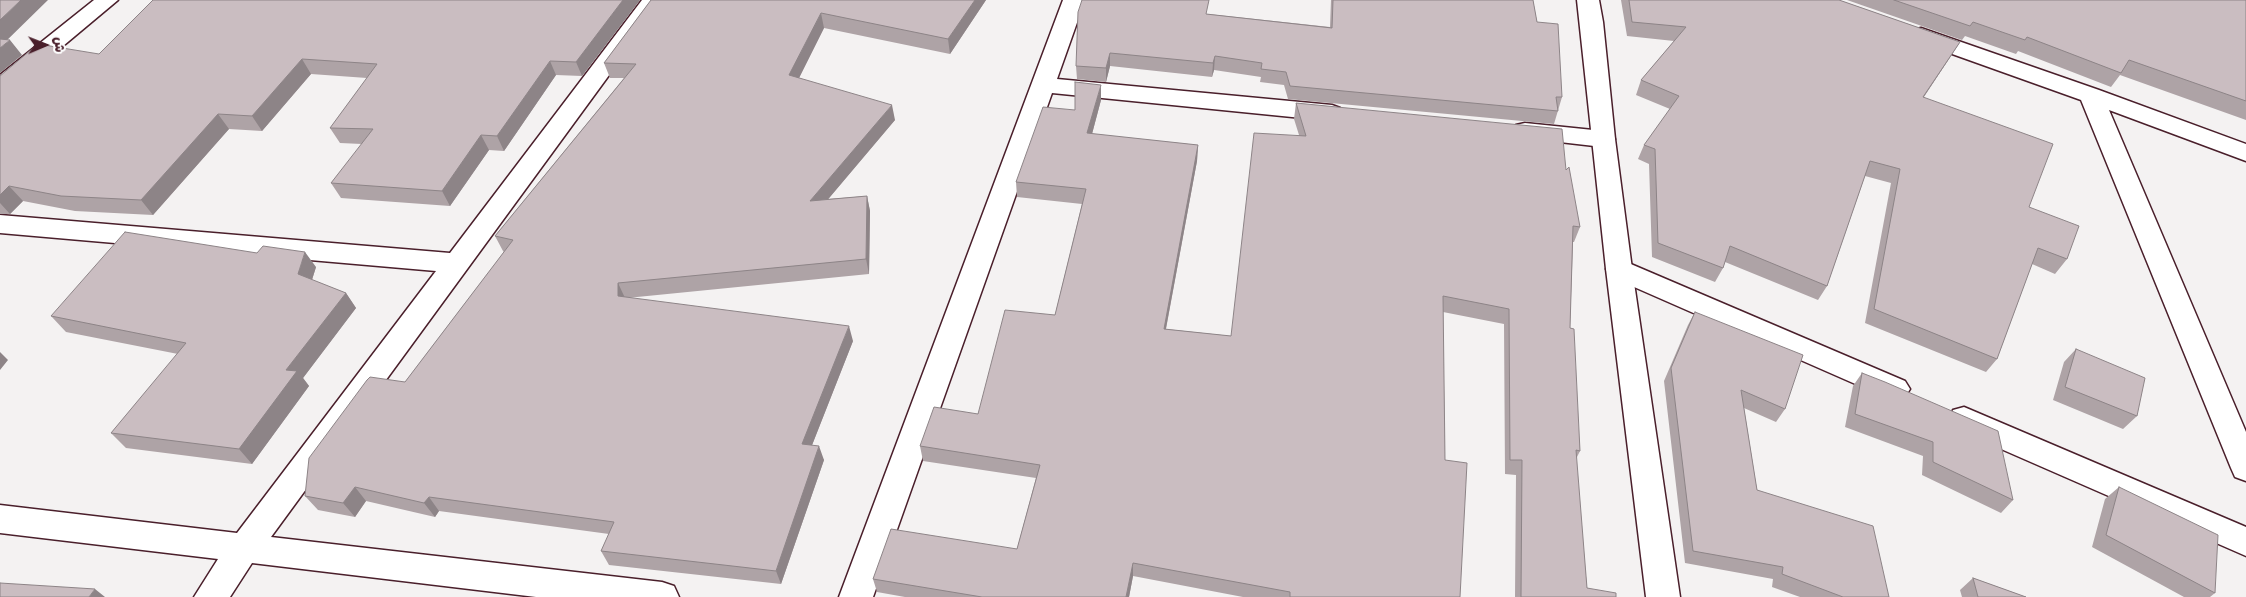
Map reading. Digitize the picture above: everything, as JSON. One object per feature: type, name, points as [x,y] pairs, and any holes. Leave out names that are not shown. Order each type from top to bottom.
[{"type":"street","points":[[0,87],[107,0]]},
{"type":"street","points":[[211,597],[244,548],[652,0]]},
{"type":"street","points":[[856,597],[1074,0]]},
{"type":"street","points":[[1588,0],[1619,269],[1663,597]]},
{"type":"street","points":[[1904,29],[2091,95],[2246,153]]},
{"type":"street","points":[[1043,85],[1357,115]]},
{"type":"street","points":[[2091,95],[2246,468]]},
{"type":"street","points":[[1504,130],[1603,139]]},
{"type":"street","points":[[0,224],[456,263]]},
{"type":"street","points":[[1619,269],[2246,542]]},
{"type":"street","points":[[0,519],[662,597]]},
{"type":"building","points":[[0,0],[21,0],[0,20]]},
{"type":"building","points":[[153,0],[623,0],[576,62],[550,61],[497,136],[481,135],[442,191],[331,183],[373,129],[330,128],[377,64],[302,59],[252,116],[218,114],[141,200],[61,196],[9,186],[0,195],[0,76],[38,44],[99,54]]},
{"type":"building","points":[[651,0],[975,0],[948,39],[821,13],[789,75],[892,105],[810,201],[867,196],[866,259],[618,283],[618,296],[849,326],[802,444],[819,446],[776,571],[601,551],[614,522],[429,497],[424,503],[355,487],[343,503],[305,496],[309,458],[367,380],[370,377],[405,382],[513,240],[495,236],[636,64],[604,63]]},
{"type":"building","points":[[1082,0],[1209,0],[1206,14],[1332,28],[1333,0],[1533,0],[1537,22],[1558,24],[1562,97],[1556,97],[1558,111],[1290,86],[1286,72],[1261,69],[1262,63],[1215,56],[1213,63],[1110,53],[1106,68],[1076,66],[1078,12]]},
{"type":"building","points":[[1629,0],[1839,0],[1960,42],[1923,97],[2053,144],[2029,207],[2079,226],[2067,259],[2038,248],[1997,359],[1874,309],[1900,169],[1870,161],[1827,286],[1730,246],[1723,268],[1658,243],[1655,149],[1644,145],[1679,96],[1641,80],[1686,27],[1632,22]]},
{"type":"building","points":[[1894,0],[2246,0],[2246,101],[2129,60],[2121,73],[2027,37],[2025,40],[1973,22],[1970,26]]},
{"type":"building","points":[[0,39],[10,40],[0,48]]},
{"type":"building","points":[[1075,82],[1101,85],[1087,133],[1198,145],[1164,329],[1231,336],[1254,133],[1306,136],[1296,103],[1562,129],[1566,170],[1569,167],[1580,227],[1573,226],[1570,328],[1574,329],[1580,451],[1576,450],[1587,588],[1616,593],[1616,597],[1521,597],[1522,460],[1510,460],[1509,309],[1443,296],[1445,460],[1467,463],[1460,597],[1290,597],[1290,592],[1133,563],[1126,597],[982,597],[873,579],[891,529],[1017,549],[1040,465],[920,446],[934,407],[978,414],[1005,310],[1055,315],[1086,189],[1016,182],[1043,107],[1075,110]]},
{"type":"building","points":[[125,232],[257,253],[263,246],[305,252],[298,274],[346,293],[286,370],[297,371],[239,449],[111,433],[186,343],[51,316]]},
{"type":"building","points":[[1695,312],[1803,355],[1785,409],[1741,390],[1757,490],[1873,526],[1889,597],[1843,597],[1782,574],[1783,567],[1693,551],[1671,368]]},
{"type":"building","points":[[2076,349],[2145,378],[2137,416],[2065,387]]},
{"type":"building","points":[[1862,373],[1998,431],[2013,500],[1933,462],[1933,442],[1855,414]]},
{"type":"building","points":[[2119,487],[2218,535],[2215,593],[2106,535]]},
{"type":"building","points":[[1973,578],[2026,597],[1978,597]]},
{"type":"building","points":[[0,583],[95,589],[89,597],[0,597]]}]
